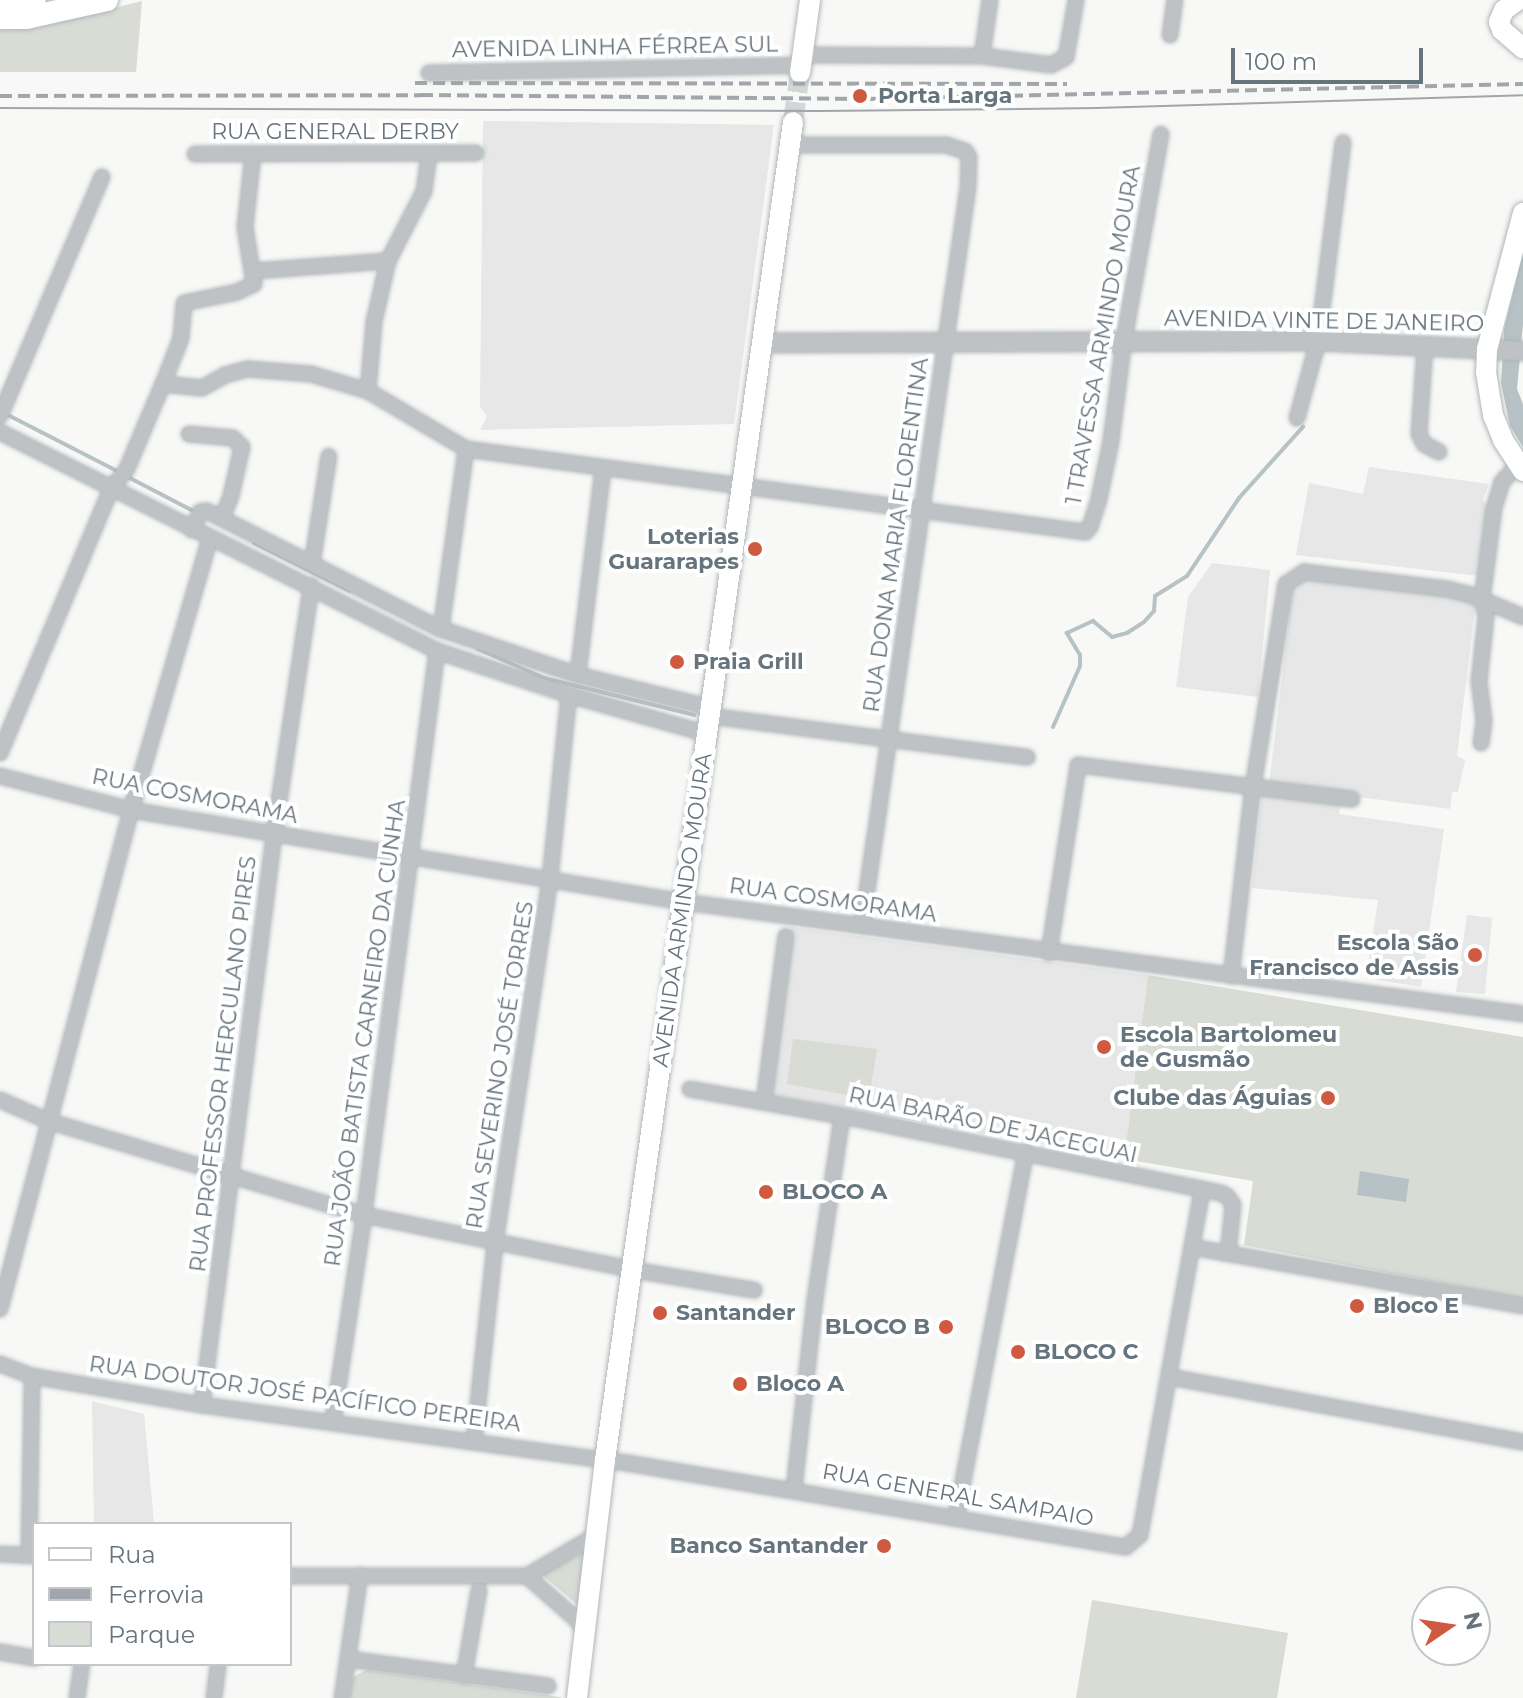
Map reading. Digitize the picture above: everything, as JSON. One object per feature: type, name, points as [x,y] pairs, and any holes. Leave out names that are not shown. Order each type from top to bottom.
[{"type":"highway","points":[[0,4],[35,0]]},
{"type":"highway","points":[[0,18],[26,18],[107,0]]},
{"type":"main road","points":[[802,64],[810,0]]},
{"type":"main road","points":[[1518,0],[1504,10],[1499,22],[1502,30],[1523,48]]},
{"type":"main road","name":"AVENIDA ARMINDO MOURA","points":[[577,1698],[605,1460],[793,122]]},
{"type":"main road","points":[[1520,467],[1503,440],[1490,405],[1489,349],[1523,213]]},
{"type":"street","points":[[982,56],[990,0]]},
{"type":"street","name":"AVENIDA LINHA FÉRREA SUL","points":[[429,73],[802,64],[982,56],[1051,65],[1063,61],[1070,47],[1076,0]]},
{"type":"street","points":[[1170,35],[1175,0]]},
{"type":"street","name":"1 TRAVESSA ARMINDO MOURA","points":[[466,449],[1085,532],[1094,518],[1102,485],[1161,134]]},
{"type":"street","points":[[1297,418],[1318,341],[1343,143]]},
{"type":"street","name":"RUA DONA MARIA FLORENTINA","points":[[790,145],[946,145],[965,151],[970,167],[862,926]]},
{"type":"street","name":"RUA GENERAL DERBY","points":[[195,154],[476,153]]},
{"type":"street","points":[[0,753],[163,384],[181,338],[184,303],[250,287],[255,280],[245,227],[253,155]]},
{"type":"street","points":[[368,391],[374,322],[388,261],[424,191],[429,155]]},
{"type":"street","points":[[2,408],[102,177]]},
{"type":"street","points":[[254,271],[388,261]]},
{"type":"street","name":"AVENIDA VINTE DE JANEIRO","points":[[763,343],[1318,341],[1523,351]]},
{"type":"street","points":[[1425,346],[1419,434],[1424,444],[1439,452]]},
{"type":"street","points":[[163,384],[202,388],[240,371],[264,370],[328,377],[368,391],[466,449],[441,629]]},
{"type":"street","points":[[0,432],[120,479],[196,521],[210,538],[437,651],[569,695],[710,719],[1027,757]]},
{"type":"street","points":[[189,434],[239,440],[242,457],[222,518]]},
{"type":"street","points":[[312,564],[329,456]]},
{"type":"street","points":[[578,675],[603,467]]},
{"type":"street","points":[[1481,743],[1484,721],[1479,682],[1486,616],[1482,600],[1496,495],[1520,467]]},
{"type":"street","points":[[196,521],[207,511],[441,629],[710,719]]},
{"type":"street","points":[[0,1309],[131,810],[210,538]]},
{"type":"street","points":[[1231,976],[1253,787],[1280,605],[1286,584],[1304,572],[1447,589],[1523,617]]},
{"type":"street","name":"RUA PROFESSOR HERCULANO PIRES","points":[[202,1405],[274,835],[311,586]]},
{"type":"street","name":"RUA JOÃO BATISTA CARNEIRO DA CUNHA","points":[[333,1421],[364,1215],[437,651]]},
{"type":"street","name":"RUA SEVERINO JOSÉ TORRES","points":[[474,1441],[495,1243],[550,878],[569,695]]},
{"type":"street","points":[[1049,953],[1078,765],[1352,799]]},
{"type":"street","name":"RUA COSMORAMA","points":[[0,776],[131,810],[684,902],[1523,1014]]},
{"type":"street","points":[[764,1102],[786,936]]},
{"type":"street","name":"RUA BARÃO DE JACEGUAI","points":[[690,1089],[1026,1152],[1202,1190],[1231,1199],[1233,1220],[1228,1254]]},
{"type":"street","points":[[0,1100],[48,1121],[231,1178],[364,1215],[634,1270],[754,1290]]},
{"type":"street","points":[[794,1489],[815,1299],[842,1116]]},
{"type":"street","points":[[956,1518],[1026,1152]]},
{"type":"street","name":"RUA GENERAL SAMPAIO","points":[[605,1460],[794,1489],[1126,1547],[1133,1545],[1140,1535],[1202,1190]]},
{"type":"street","points":[[1192,1247],[1523,1306]]},
{"type":"street","name":"RUA DOUTOR JOSÉ PACÍFICO PEREIRA","points":[[0,1364],[32,1376],[202,1405],[605,1460]]},
{"type":"street","points":[[0,1554],[32,1556],[32,1376]]},
{"type":"street","points":[[1169,1377],[1523,1442]]},
{"type":"street","points":[[292,1576],[527,1576],[596,1535]]},
{"type":"street","points":[[342,1698],[360,1575]]},
{"type":"street","points":[[527,1576],[576,1619],[585,1632]]},
{"type":"street","points":[[464,1676],[479,1590]]},
{"type":"street","points":[[0,1652],[32,1658]]},
{"type":"street","points":[[348,1659],[548,1686]]},
{"type":"street","points":[[77,1698],[82,1666]]},
{"type":"street","points":[[214,1698],[218,1666]]},
{"type":"shaded area","points":[[483,121],[774,125],[734,424],[480,430],[487,416],[480,407]]},
{"type":"shaded area","points":[[1523,253],[1523,324],[1517,389],[1523,404],[1523,447],[1510,426],[1501,383],[1504,330]]},
{"type":"shaded area","points":[[1369,467],[1489,484],[1483,499],[1489,517],[1480,576],[1296,555],[1309,483],[1363,494]]},
{"type":"shaded area","points":[[1212,563],[1270,570],[1258,697],[1176,687],[1188,597]]},
{"type":"shaded area","points":[[1314,576],[1476,600],[1457,756],[1465,760],[1458,792],[1452,792],[1450,809],[1269,785],[1293,586]]},
{"type":"shaded area","points":[[1262,793],[1340,803],[1339,814],[1444,829],[1421,987],[1366,978],[1378,900],[1252,888]]},
{"type":"shaded area","name":"Escola São Francisco de Assis","points":[[1467,915],[1492,918],[1485,994],[1456,992]]},
{"type":"shaded area","points":[[791,927],[1148,975],[1124,1159],[768,1095]]},
{"type":"shaded area","points":[[1360,1171],[1409,1179],[1406,1202],[1357,1195]]},
{"type":"shaded area","points":[[92,1401],[144,1414],[154,1522],[94,1522]]},
{"type":"green space","points":[[142,1],[136,72],[0,72],[0,30],[31,29]]},
{"type":"green space","name":"Clube das Águias","points":[[1148,975],[1523,1037],[1523,1299],[1244,1245],[1253,1181],[1124,1159]]},
{"type":"green space","points":[[793,1039],[877,1049],[869,1099],[787,1084]]},
{"type":"green space","points":[[586,1551],[579,1606],[541,1574]]},
{"type":"green space","points":[[1092,1600],[1288,1633],[1277,1698],[1076,1698]]},
{"type":"green space","points":[[366,1670],[561,1698],[350,1698],[353,1677]]},
{"type":"waterway","points":[[6,414],[119,472]]},
{"type":"waterway","points":[[1053,727],[1080,666],[1080,655],[1067,633],[1093,621],[1112,637],[1127,633],[1144,622],[1154,611],[1155,596],[1187,576],[1239,498],[1303,427]]},
{"type":"waterway","points":[[126,476],[197,513]]},
{"type":"waterway","points":[[254,543],[350,591]]},
{"type":"waterway","points":[[478,649],[544,678],[695,715]]},
{"type":"tunnel","points":[[793,122],[800,73]]},
{"type":"tram line","points":[[0,108],[821,111],[1097,108],[1523,95]]},
{"type":"railway","points":[[415,83],[1067,84]]},
{"type":"railway","points":[[0,96],[421,95],[867,99],[1523,84]]},
{"type":"place","name":"Porta Larga","points":[[860,96]]},
{"type":"place","name":"Loterias Guararapes","points":[[755,549]]},
{"type":"place","name":"Praia Grill","points":[[677,662]]},
{"type":"place","name":"Escola São Francisco de Assis","points":[[1475,955]]},
{"type":"place","name":"Escola Bartolomeu de Gusmão","points":[[1104,1047]]},
{"type":"place","name":"Clube das Águias","points":[[1328,1098]]},
{"type":"place","name":"BLOCO A","points":[[766,1192]]},
{"type":"place","name":"Bloco E","points":[[1357,1306]]},
{"type":"place","name":"Santander","points":[[660,1313]]},
{"type":"place","name":"BLOCO B","points":[[946,1327]]},
{"type":"place","name":"BLOCO C","points":[[1018,1352]]},
{"type":"place","name":"Bloco A","points":[[740,1384]]},
{"type":"place","name":"Banco Santander","points":[[884,1546]]}]
